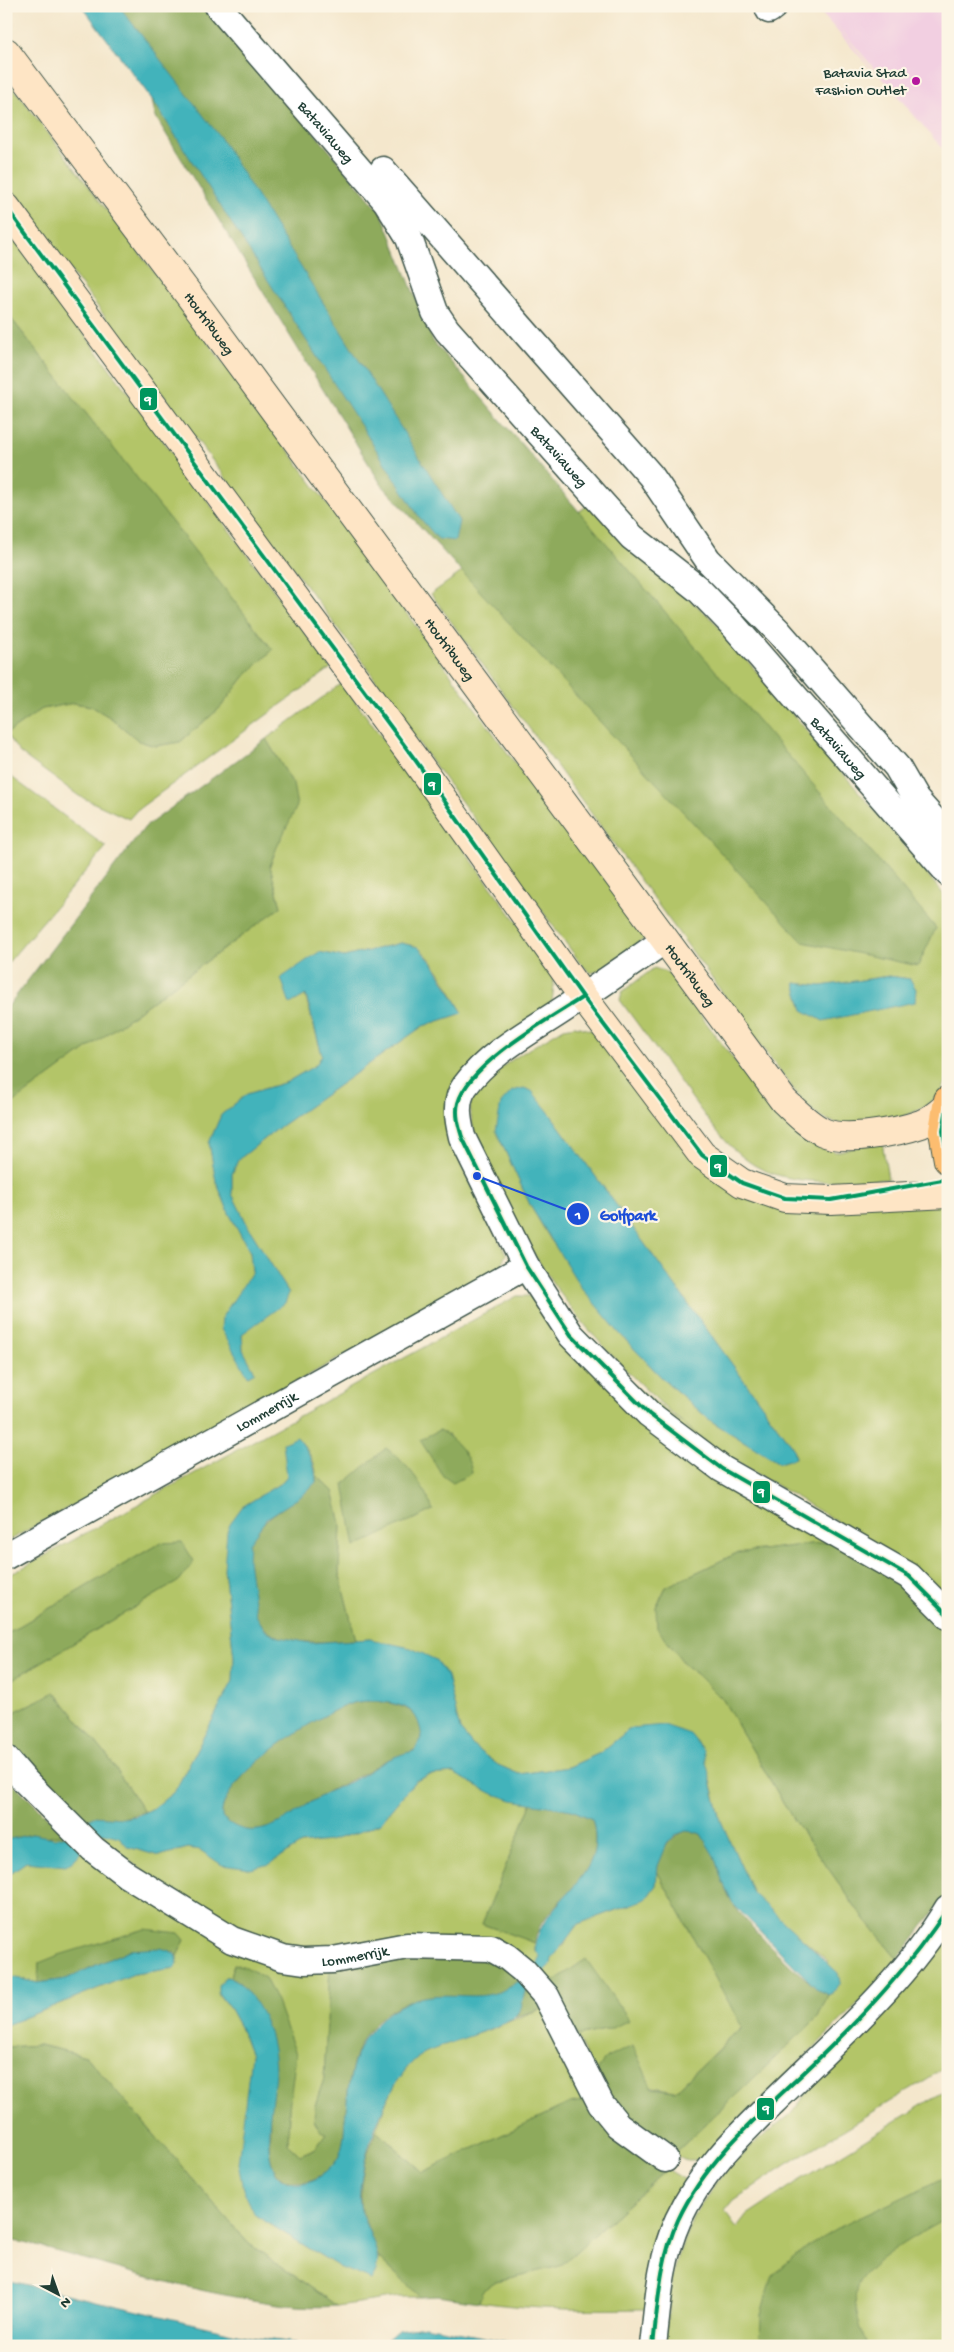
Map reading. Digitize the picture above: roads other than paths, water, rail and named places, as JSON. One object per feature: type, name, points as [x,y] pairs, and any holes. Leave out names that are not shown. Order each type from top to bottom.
[{"type":"main road","name":"Houtribweg","points":[[6,52],[198,307],[784,1101],[806,1121],[824,1132],[851,1137],[920,1124],[936,1116],[947,1104]]},
{"type":"main road","points":[[6,207],[416,761],[583,997],[702,1155],[742,1183],[785,1198],[831,1200],[948,1194]]},
{"type":"main road","points":[[947,1104],[943,1131],[948,1160]]},
{"type":"main road","points":[[831,1200],[948,1179]]},
{"type":"street","name":"Bataviaweg","points":[[218,6],[386,201],[408,238],[435,312],[447,330],[632,538],[698,588],[948,873]]},
{"type":"street","name":"Bataviaweg","points":[[242,6],[651,476],[718,572],[778,631],[896,767],[916,800],[948,836]]},
{"type":"street","name":"Bataviaweg","points":[[896,767],[930,789],[948,811]]},
{"type":"street","points":[[665,940],[496,1056],[464,1087],[458,1102],[457,1118],[462,1137],[526,1266],[571,1335],[649,1414],[722,1469],[909,1576],[948,1615]]},
{"type":"street","name":"Lommerrijk","points":[[6,1556],[526,1266]]},
{"type":"street","name":"Lommerrijk","points":[[6,1758],[93,1849],[127,1875],[232,1940],[283,1958],[304,1961],[333,1960],[407,1946],[490,1948],[507,1957],[531,1978],[546,1996],[601,2104],[618,2124],[665,2159]]},
{"type":"street","points":[[653,2346],[664,2259],[678,2219],[702,2181],[731,2144],[879,1995],[916,1953],[948,1908]]},
{"type":"water","points":[[82,6],[119,6],[220,137],[459,521],[455,541],[438,539],[420,518],[154,102]]},
{"type":"water","points":[[401,943],[418,947],[433,964],[463,1013],[423,1026],[281,1126],[238,1160],[232,1174],[232,1194],[250,1230],[289,1293],[285,1303],[242,1334],[243,1350],[255,1372],[248,1376],[221,1329],[222,1317],[252,1272],[250,1252],[229,1213],[216,1181],[209,1143],[221,1115],[247,1094],[287,1082],[316,1065],[322,1055],[306,995],[290,1004],[281,978],[319,952],[344,957]]},
{"type":"water","points":[[889,976],[910,979],[916,989],[915,1002],[823,1021],[803,1010],[795,983],[821,986]]},
{"type":"water","points":[[524,1088],[532,1091],[548,1111],[793,1448],[795,1458],[779,1463],[711,1421],[665,1381],[620,1334],[580,1286],[531,1207],[496,1131],[501,1103],[512,1091]]},
{"type":"water","points":[[297,1437],[311,1458],[315,1469],[316,1482],[303,1495],[267,1518],[249,1543],[248,1560],[256,1615],[265,1630],[279,1637],[310,1643],[370,1639],[411,1648],[436,1660],[447,1676],[460,1730],[475,1748],[498,1765],[519,1774],[569,1767],[600,1753],[631,1728],[664,1725],[690,1734],[703,1750],[721,1821],[753,1893],[838,1973],[840,1982],[836,1991],[828,1995],[818,1990],[733,1904],[714,1856],[701,1834],[689,1830],[675,1835],[667,1844],[658,1866],[656,1885],[646,1899],[578,1924],[552,1959],[551,1965],[525,1991],[521,2008],[513,2019],[421,2055],[409,2066],[397,2082],[386,2102],[369,2147],[360,2190],[362,2215],[374,2243],[376,2253],[376,2271],[371,2280],[341,2268],[255,2215],[243,2189],[238,2163],[251,2055],[240,2027],[218,1993],[218,1986],[225,1977],[232,1978],[238,1982],[260,2010],[268,2029],[273,2049],[275,2070],[269,2130],[271,2162],[277,2173],[286,2181],[301,2183],[317,2178],[330,2169],[341,2151],[352,2068],[356,2056],[369,2032],[390,2012],[410,2001],[439,1995],[476,1996],[499,1992],[511,1986],[534,1968],[540,1956],[535,1951],[539,1933],[548,1917],[572,1889],[592,1859],[595,1841],[592,1819],[572,1810],[512,1800],[491,1793],[453,1773],[430,1775],[415,1781],[380,1823],[329,1841],[301,1844],[270,1864],[251,1869],[222,1865],[200,1850],[188,1848],[159,1856],[128,1847],[119,1837],[104,1833],[96,1835],[74,1860],[66,1866],[26,1862],[6,1876],[6,1840],[32,1834],[54,1838],[67,1835],[93,1816],[123,1818],[136,1816],[154,1808],[175,1791],[233,1681],[234,1658],[224,1569],[227,1532],[231,1522],[242,1507],[281,1483],[287,1476],[283,1443]],"holes":[[[376,1701],[402,1706],[413,1713],[420,1727],[422,1738],[414,1751],[385,1761],[354,1780],[321,1796],[273,1826],[261,1830],[248,1830],[235,1826],[222,1817],[225,1802],[235,1785],[252,1767],[295,1733],[318,1719],[353,1703]]]},
{"type":"water","points":[[160,1948],[175,1954],[178,1964],[175,1968],[134,1974],[6,2025],[6,1972],[12,1977],[38,1983],[66,1979],[129,1950]]},
{"type":"water","points":[[6,2280],[250,2337],[317,2346],[6,2346]]},
{"type":"water","points":[[425,2326],[531,2346],[375,2346],[384,2342],[398,2330]]},
{"type":"place","name":"Batavia Stad Fashion Outlet","points":[[916,81]]},
{"type":"place","name":"Golfpark","points":[[477,1176]]}]
